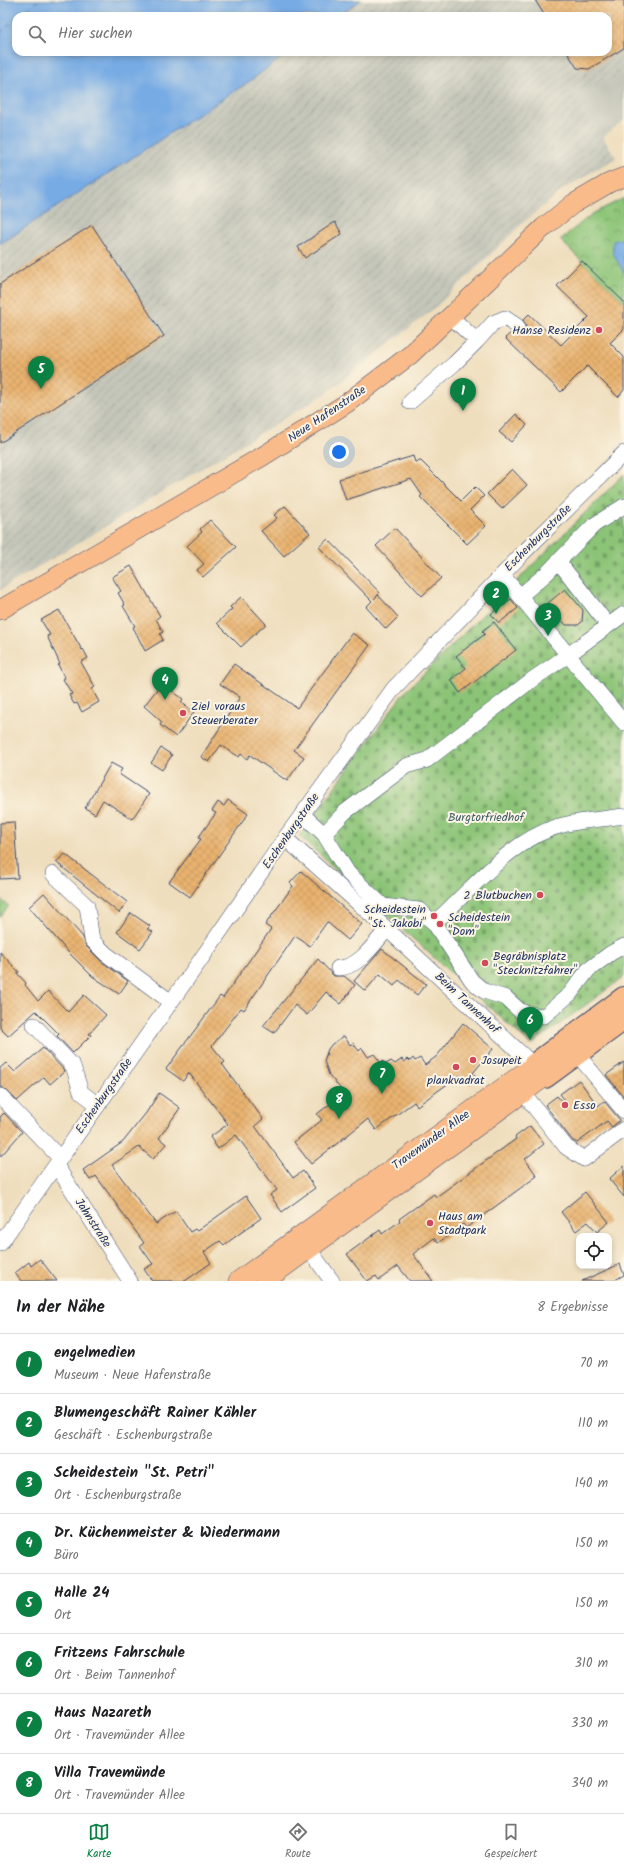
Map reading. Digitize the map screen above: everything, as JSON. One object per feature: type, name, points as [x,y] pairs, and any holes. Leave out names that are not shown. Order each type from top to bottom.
[{"type":"highway","name":"Travemünder Allee","points":[[539,1071],[624,998]]},
{"type":"highway","name":"Travemünder Allee","points":[[539,1071],[577,1054],[624,1018]]},
{"type":"main road","name":"Neue Hafenstraße","points":[[0,610],[302,432],[381,378],[410,355],[544,227],[573,204],[609,183],[624,177]]},
{"type":"main road","name":"Travemünder Allee","points":[[238,1281],[304,1243],[539,1071]]},
{"type":"main road","name":"Travemünder Allee","points":[[265,1281],[304,1243]]},
{"type":"street","points":[[451,317],[477,341]]},
{"type":"street","points":[[410,402],[455,364],[493,324],[504,318],[517,326]]},
{"type":"street","name":"Eschenburgstraße","points":[[0,1243],[302,814],[394,688],[502,575],[624,452]]},
{"type":"street","points":[[520,596],[546,574],[594,525],[624,506]]},
{"type":"street","points":[[558,561],[608,625]]},
{"type":"street","points":[[502,575],[624,724]]},
{"type":"street","points":[[324,834],[345,812],[406,766],[427,760],[533,679],[624,614]]},
{"type":"street","points":[[302,814],[324,834],[348,873],[383,906],[419,910],[434,923],[472,981],[484,991],[506,998],[520,1010],[528,1014],[544,1016],[570,994],[588,970],[610,952],[624,946]]},
{"type":"street","points":[[434,923],[458,902],[486,872],[537,835],[566,824],[624,816]]},
{"type":"street","name":"Beim Tannenhof","points":[[285,838],[539,1071]]},
{"type":"street","points":[[53,874],[88,906],[92,940],[106,954],[171,1002]]},
{"type":"street","points":[[338,968],[347,968],[355,963],[387,930]]},
{"type":"street","points":[[34,1025],[73,1066],[81,1092],[98,1105]]},
{"type":"street","points":[[577,1054],[624,1111]]},
{"type":"street","points":[[518,1086],[566,1147],[584,1159],[624,1129]]},
{"type":"street","name":"Jahnstraße","points":[[0,1096],[58,1162],[130,1281]]},
{"type":"street","points":[[304,1243],[332,1281]]},
{"type":"shaded area","points":[[361,0],[624,0],[624,75],[574,93],[582,111],[603,137],[616,158],[565,188],[524,222],[437,306],[325,394],[0,590],[0,244],[250,81],[284,56],[612,56],[612,12],[344,12]]},
{"type":"shaded area","points":[[624,75],[624,120],[603,137],[582,111],[574,92]]},
{"type":"green space","points":[[624,198],[624,302],[560,240],[592,214]]},
{"type":"green space","name":"Burgtorfriedhof","points":[[624,474],[624,977],[531,1045],[299,836],[403,694]]},
{"type":"green space","points":[[0,899],[9,906],[0,917]]},
{"type":"water","points":[[0,0],[361,0],[344,12],[12,12],[12,56],[284,56],[250,81],[0,244]]},
{"type":"water","points":[[621,239],[624,240],[624,273],[613,253],[613,241]]},
{"type":"building","points":[[535,0],[624,0],[624,48],[612,55],[612,12],[542,12]]},
{"type":"building","points":[[570,56],[611,56],[589,69],[577,68]]},
{"type":"building","points":[[335,222],[342,234],[305,258],[298,247]]},
{"type":"building","points":[[92,225],[164,336],[0,443],[0,284]]},
{"type":"building","name":"Hanse Residenz","points":[[582,261],[624,302],[624,329],[610,343],[624,357],[624,390],[618,397],[587,366],[561,392],[505,338],[511,333],[517,335],[524,331],[526,326],[523,320],[529,314],[561,345],[589,317],[557,286]]},
{"type":"building","points":[[516,414],[527,425],[511,442],[499,432]]},
{"type":"building","points":[[413,456],[415,462],[421,461],[461,501],[475,487],[484,496],[470,510],[486,526],[467,544],[420,497],[422,495],[411,479],[346,500],[339,479]]},
{"type":"building","points":[[512,469],[527,485],[502,509],[487,494]]},
{"type":"building","points":[[285,506],[310,533],[284,556],[261,531],[277,518],[274,515]]},
{"type":"building","points":[[210,520],[236,547],[203,577],[197,570],[204,564],[187,546],[202,532],[200,529]]},
{"type":"building","points":[[395,528],[441,578],[422,596],[376,546]]},
{"type":"building","points":[[328,539],[380,593],[378,595],[398,617],[386,629],[366,607],[372,601],[319,547]]},
{"type":"building","points":[[131,566],[160,616],[156,619],[163,632],[160,634],[163,640],[145,651],[133,627],[135,626],[123,606],[125,605],[118,593],[121,591],[112,577]]},
{"type":"building","points":[[565,589],[583,610],[582,622],[578,625],[566,625],[548,603]]},
{"type":"building","points":[[241,597],[266,624],[241,647],[217,623],[232,609],[230,607]]},
{"type":"building","points":[[511,599],[518,608],[499,623],[491,614]]},
{"type":"building","points":[[59,610],[88,658],[81,662],[95,687],[92,689],[99,702],[82,712],[77,703],[74,704],[69,695],[72,694],[63,679],[65,678],[58,665],[60,664],[47,636],[50,635],[41,620]]},
{"type":"building","points":[[494,622],[516,650],[460,693],[451,680],[466,668],[456,656],[485,634],[482,631]]},
{"type":"building","points":[[352,633],[370,645],[294,750],[304,757],[287,781],[250,755],[247,759],[241,754],[239,757],[221,745],[209,762],[201,757],[240,697],[220,684],[234,664],[297,708]]},
{"type":"building","points":[[162,683],[183,699],[181,702],[194,712],[176,737],[160,725],[162,722],[144,706]]},
{"type":"building","points":[[161,748],[172,755],[162,770],[151,763]]},
{"type":"building","points":[[111,763],[122,769],[119,774],[149,794],[132,819],[103,800],[95,814],[85,808]]},
{"type":"building","points":[[228,800],[248,814],[190,897],[169,882],[201,839],[198,838],[216,813],[212,811],[218,802],[224,806]]},
{"type":"building","points":[[14,822],[18,878],[0,879],[0,823]]},
{"type":"building","points":[[65,854],[127,902],[119,913],[56,862]]},
{"type":"building","points":[[301,871],[362,924],[348,940],[327,922],[310,946],[295,936],[244,1010],[241,1008],[212,1046],[225,1062],[222,1064],[263,1119],[255,1126],[293,1178],[303,1171],[315,1188],[282,1212],[270,1195],[277,1190],[236,1135],[218,1149],[210,1137],[228,1124],[189,1073],[183,1081],[166,1069],[220,996],[223,998],[271,929],[265,925],[293,886],[290,883]]},
{"type":"building","points":[[44,893],[83,937],[86,946],[101,961],[128,981],[119,994],[92,976],[68,952],[29,907]]},
{"type":"building","points":[[131,913],[150,926],[147,929],[153,932],[140,949],[117,932]]},
{"type":"building","points":[[382,949],[426,984],[417,995],[399,980],[394,986],[380,974],[365,991],[354,981]]},
{"type":"building","points":[[0,952],[19,972],[17,973],[38,1001],[48,991],[68,1012],[84,995],[106,1015],[89,1034],[91,1035],[73,1053],[57,1036],[59,1034],[36,1011],[8,1036],[0,1028]]},
{"type":"building","points":[[318,959],[334,976],[344,976],[355,985],[341,1004],[326,992],[307,1015],[295,1005],[274,1033],[263,1026]]},
{"type":"building","points":[[463,1023],[493,1049],[473,1073],[478,1078],[470,1085],[460,1075],[417,1106],[414,1102],[376,1130],[368,1119],[311,1164],[294,1142],[322,1120],[317,1114],[344,1093],[329,1075],[324,1061],[328,1049],[332,1044],[344,1036],[350,1045],[353,1043],[359,1051],[362,1048],[368,1057],[374,1054],[381,1063],[383,1061],[386,1064],[391,1061],[395,1064],[402,1059],[404,1062],[408,1059],[410,1061],[413,1058],[415,1061],[420,1058],[425,1065],[437,1056]]},
{"type":"building","points":[[43,1048],[65,1071],[50,1084],[44,1077],[17,1101],[6,1090],[0,1087],[0,1068],[6,1063],[15,1072]]},
{"type":"building","points":[[624,1062],[624,1097],[606,1075]]},
{"type":"building","points":[[579,1080],[598,1106],[604,1101],[620,1120],[612,1127],[607,1121],[577,1143],[572,1140],[545,1105],[557,1096],[562,1102],[565,1100],[560,1094]]},
{"type":"building","points":[[159,1093],[180,1108],[159,1138],[166,1144],[153,1159],[139,1147],[112,1165],[156,1224],[176,1211],[190,1232],[195,1229],[197,1231],[246,1196],[261,1218],[224,1245],[220,1241],[204,1252],[211,1263],[185,1281],[152,1281],[144,1269],[153,1264],[140,1246],[144,1243],[96,1176],[90,1180],[83,1170],[123,1142],[146,1113]]},
{"type":"building","points":[[4,1113],[22,1132],[0,1157],[0,1117]]},
{"type":"building","points":[[530,1126],[544,1144],[525,1159],[537,1176],[466,1228],[463,1224],[438,1243],[434,1238],[413,1254],[433,1281],[410,1281],[398,1266],[379,1280],[376,1276],[367,1281],[347,1254],[380,1230],[382,1234],[400,1221],[399,1219],[434,1194],[436,1197],[516,1139],[515,1137]]},
{"type":"building","points":[[624,1166],[624,1197],[609,1179]]},
{"type":"building","points":[[585,1192],[609,1222],[597,1232],[588,1222],[576,1231],[561,1212]]},
{"type":"building","points":[[40,1259],[57,1281],[21,1281],[15,1273],[29,1262],[31,1266]]},
{"type":"building","points":[[620,1264],[624,1275],[613,1281],[582,1281],[612,1269],[612,1268]]},
{"type":"ferry route","points":[[25,12],[39,0]]},
{"type":"ferry route","points":[[0,33],[12,22]]},
{"type":"place","name":"Hanse Residenz","points":[[599,330]]},
{"type":"place","name":"Halle 24","points":[[41,389]]},
{"type":"place","name":"engelmedien","points":[[463,411]]},
{"type":"place","name":"Blumengeschäft Rainer Kähler","points":[[496,614]]},
{"type":"place","name":"Scheidestein \"St. Petri\"","points":[[548,636]]},
{"type":"place","name":"Dr. Küchenmeister & Wiedermann","points":[[165,700]]},
{"type":"place","name":"Ziel voraus Steuerberater","points":[[183,713]]},
{"type":"place","name":"2 Blutbuchen","points":[[540,895]]},
{"type":"place","name":"Scheidestein \"St. Jakobi\"","points":[[434,916]]},
{"type":"place","name":"Scheidestein \"Dom\"","points":[[440,924]]},
{"type":"place","name":"Begräbnisplatz \"Stecknitzfahrer\"","points":[[485,963]]},
{"type":"place","name":"Fritzens Fahrschule","points":[[530,1040]]},
{"type":"place","name":"Josupeit","points":[[473,1060]]},
{"type":"place","name":"plankvadrat","points":[[456,1067]]},
{"type":"place","name":"Haus Nazareth","points":[[382,1094]]},
{"type":"place","name":"Esso","points":[[565,1105]]},
{"type":"place","name":"Villa Travemünde","points":[[339,1119]]},
{"type":"place","name":"Haus am Stadtpark","points":[[430,1223]]}]
